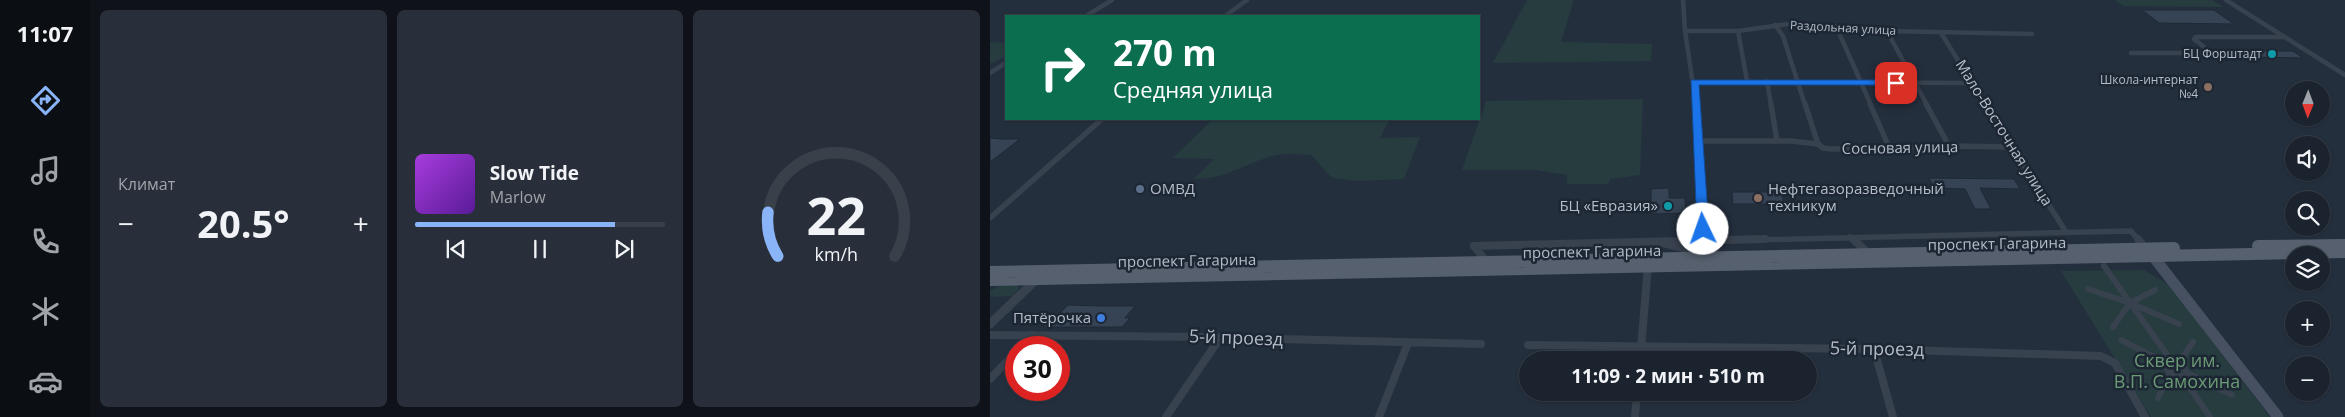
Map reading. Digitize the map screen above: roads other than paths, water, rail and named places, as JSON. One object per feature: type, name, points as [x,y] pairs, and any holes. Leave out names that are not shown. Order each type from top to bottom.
[{"type":"main road","name":"проспект Гагарина","points":[[990,272],[1041,275],[1648,266],[2345,245]]},
{"type":"main road","points":[[2149,252],[2278,417]]},
{"type":"main road","name":"проспект Гагарина","points":[[990,280],[1041,275],[1486,261],[1869,253],[2345,252]]},
{"type":"street","points":[[1088,15],[1112,0]]},
{"type":"street","points":[[1226,15],[1247,0]]},
{"type":"street","points":[[1683,0],[1694,82],[1704,240]]},
{"type":"street","points":[[2226,0],[2345,76]]},
{"type":"street","points":[[1775,25],[1783,36],[1818,144]]},
{"type":"street","name":"Раздольная улица","points":[[1686,31],[1738,30],[1775,25],[1836,26],[1887,31],[1941,33],[2032,34]]},
{"type":"street","points":[[1836,26],[1889,147]]},
{"type":"street","points":[[1738,30],[1747,81]]},
{"type":"street","points":[[1887,31],[1949,146]]},
{"type":"street","name":"Мало-Восточная улица","points":[[1941,33],[2066,232]]},
{"type":"street","points":[[2131,54],[2207,54],[2209,51],[2194,39],[2196,37],[2284,37]]},
{"type":"street","points":[[990,73],[1005,64]]},
{"type":"street","points":[[990,69],[996,69]]},
{"type":"street","points":[[1767,81],[1777,141]]},
{"type":"street","points":[[1694,82],[1973,83]]},
{"type":"street","points":[[990,218],[1101,120]]},
{"type":"street","name":"Сосновая улица","points":[[1698,141],[1777,141],[1818,144],[1823,148],[1830,149],[1949,146],[2013,147]]},
{"type":"street","points":[[1486,261],[1474,246],[2131,231],[2149,252]]},
{"type":"street","points":[[1850,237],[1869,253]]},
{"type":"street","points":[[1657,241],[1714,257]]},
{"type":"street","points":[[1641,351],[1648,266]]},
{"type":"street","points":[[2104,266],[2165,359],[2164,367],[2170,373],[2185,375],[2232,395]]},
{"type":"street","points":[[990,324],[1041,275]]},
{"type":"street","points":[[2088,289],[2130,303],[2179,324]]},
{"type":"street","points":[[2113,327],[2130,303],[2156,290]]},
{"type":"street","name":"5-й проезд","points":[[990,335],[1481,344]]},
{"type":"street","points":[[1166,417],[1220,338]]},
{"type":"street","points":[[2121,340],[2165,359],[2180,361]]},
{"type":"street","points":[[2180,361],[2193,342]]},
{"type":"street","points":[[1379,417],[1408,343]]},
{"type":"street","name":"5-й проезд","points":[[1528,345],[1874,349],[2093,355],[2111,360],[2121,372],[2145,417]]},
{"type":"street","points":[[1874,349],[1893,417]]},
{"type":"street","points":[[2180,361],[2185,375],[2210,417]]},
{"type":"street","points":[[990,379],[1005,363]]},
{"type":"street","points":[[2158,398],[2170,373]]},
{"type":"street","points":[[1635,417],[1636,401]]},
{"type":"place","name":"БЦ Форштадт","points":[[2272,54]]},
{"type":"place","name":"Школа-интернат №4","points":[[2208,87]]},
{"type":"place","name":"ОМВД","points":[[1140,189]]},
{"type":"place","name":"Нефтегазоразведочный техникум","points":[[1758,198]]},
{"type":"place","name":"БЦ «Евразия»","points":[[1668,206]]},
{"type":"place","name":"Пятёрочка","points":[[1101,318]]},
{"type":"park label","name":"Сквер им. В.П. Самохина","points":[[2177,371]]}]
